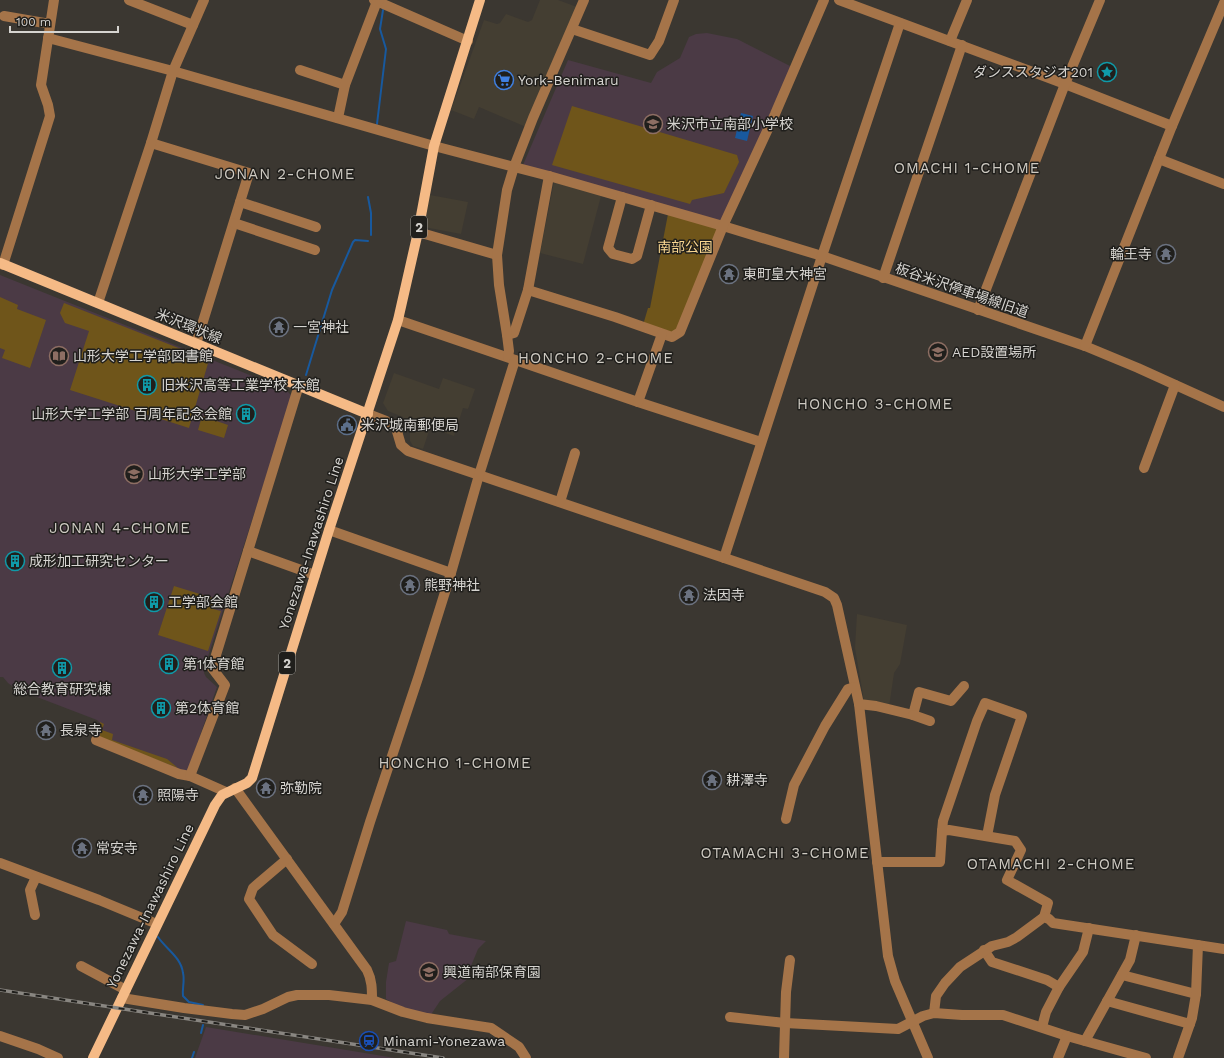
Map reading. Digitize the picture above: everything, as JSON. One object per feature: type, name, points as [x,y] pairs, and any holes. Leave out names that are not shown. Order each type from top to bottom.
[{"type":"main road","name":"Yonezawa-Inawashiro Line","points":[[94,1058],[218,799],[226,792],[247,783],[252,778],[329,530],[398,320],[418,232],[434,146],[480,0]]},
{"type":"main road","name":"米沢環状線","points":[[2,264],[368,414]]},
{"type":"street","points":[[2,264],[50,116],[41,85],[54,0]]},
{"type":"street","points":[[128,0],[193,25]]},
{"type":"street","points":[[98,304],[173,71],[204,0]]},
{"type":"street","points":[[334,924],[342,912],[451,573],[511,358],[499,285],[496,255],[507,190],[514,167],[584,0]]},
{"type":"street","points":[[572,29],[650,55],[659,41],[674,0]]},
{"type":"street","points":[[528,290],[615,317],[672,337],[680,332],[723,226],[775,114],[824,0]]},
{"type":"street","points":[[839,0],[1065,84],[1172,126]]},
{"type":"street","points":[[950,41],[967,0]]},
{"type":"street","points":[[978,310],[1065,84],[1100,0]]},
{"type":"street","points":[[338,118],[345,86],[377,1],[468,40]]},
{"type":"street","points":[[1085,346],[1172,126],[1224,3]]},
{"type":"street","points":[[4,16],[50,24]]},
{"type":"street","points":[[724,558],[822,256],[900,23]]},
{"type":"street","points":[[48,38],[173,71],[434,146],[549,176],[651,205],[822,256],[883,278]]},
{"type":"street","name":"板谷米沢停車場線旧道","points":[[962,46],[883,278],[1085,346],[1138,368],[1224,408]]},
{"type":"street","points":[[300,70],[345,86]]},
{"type":"street","points":[[151,143],[249,173],[196,344]]},
{"type":"street","points":[[1159,159],[1224,184]]},
{"type":"street","points":[[507,335],[514,333],[528,290],[549,176]]},
{"type":"street","points":[[622,197],[608,248],[613,254],[632,259],[637,256],[651,205]]},
{"type":"street","points":[[240,202],[316,227]]},
{"type":"street","points":[[234,223],[315,250]]},
{"type":"street","points":[[418,232],[496,255]]},
{"type":"street","points":[[398,320],[638,402],[761,442]]},
{"type":"street","points":[[638,402],[662,334]]},
{"type":"street","points":[[190,776],[225,685],[212,668],[299,385]]},
{"type":"street","points":[[1144,468],[1175,385]]},
{"type":"street","points":[[368,414],[386,421],[396,428],[401,445],[408,451],[825,592],[834,598],[840,614],[859,704],[888,956],[895,981],[928,1058]]},
{"type":"street","points":[[560,502],[575,453]]},
{"type":"street","points":[[329,530],[451,573]]},
{"type":"street","points":[[248,551],[315,575]]},
{"type":"street","points":[[913,715],[919,692],[951,701],[964,686]]},
{"type":"street","points":[[786,819],[794,785],[825,726],[848,689],[855,687]]},
{"type":"street","points":[[877,862],[940,862],[943,821],[974,728],[985,703],[1022,716],[995,795],[987,836]]},
{"type":"street","points":[[859,704],[876,706],[930,720]]},
{"type":"street","points":[[96,740],[179,774],[190,776],[226,792]]},
{"type":"street","points":[[235,788],[367,970],[372,986],[372,1000]]},
{"type":"street","points":[[934,1013],[936,996],[945,983],[960,967],[984,950],[1017,937],[1044,917],[1048,903],[1008,880],[1020,850],[1015,841],[949,830],[942,831]]},
{"type":"street","points":[[287,859],[253,888],[249,899],[273,935],[312,964]]},
{"type":"street","points":[[0,863],[99,900],[157,924]]},
{"type":"street","points":[[35,915],[30,890],[36,877]]},
{"type":"street","points":[[1044,917],[1053,923],[1224,949]]},
{"type":"street","points":[[1042,1027],[1046,1012],[1059,987],[1083,952],[1089,928]]},
{"type":"street","points":[[1085,1040],[1130,960],[1136,935]]},
{"type":"street","points":[[1178,1058],[1190,1024],[1196,994],[1198,945]]},
{"type":"street","points":[[984,950],[992,962],[1047,980],[1059,987]]},
{"type":"street","points":[[784,1058],[786,992],[790,960]]},
{"type":"street","points":[[81,966],[124,994],[184,1008],[232,1014],[244,1015],[263,1009],[288,996],[329,995],[372,1000],[404,1012],[427,1018],[491,1028],[519,1047],[526,1058]]},
{"type":"street","points":[[1122,975],[1196,994]]},
{"type":"street","points":[[1107,1002],[1190,1024]]},
{"type":"street","points":[[730,1017],[785,1023],[898,1029],[923,1016],[934,1013],[962,1016],[1003,1015],[1067,1036],[1146,1058]]},
{"type":"street","points":[[0,1036],[38,1049],[58,1058]]},
{"type":"street","points":[[1058,1058],[1067,1036]]},
{"type":"shaded area","points":[[540,0],[558,0],[577,7],[526,127],[479,107],[474,119],[451,110],[484,20],[497,24],[500,23],[506,14],[528,22],[532,20]]},
{"type":"shaded area","name":"米沢市立南部小学校","points":[[707,33],[737,39],[792,67],[724,222],[523,165],[568,60],[651,83],[657,72],[680,58],[689,37],[696,34]]},
{"type":"shaded area","points":[[554,182],[601,196],[583,264],[540,253]]},
{"type":"shaded area","points":[[430,195],[468,202],[461,234],[424,227]]},
{"type":"shaded area","name":"山形大学工学部","points":[[0,275],[285,389],[292,396],[205,666],[204,673],[206,677],[217,687],[188,770],[182,771],[99,738],[100,723],[97,720],[16,689],[3,677],[0,677]]},
{"type":"shaded area","points":[[394,373],[439,389],[443,378],[475,389],[468,409],[463,408],[454,436],[430,428],[423,449],[413,446],[410,441],[410,429],[403,417],[388,411],[383,403]]},
{"type":"shaded area","points":[[857,614],[907,625],[900,664],[894,673],[889,707],[864,701],[855,648]]},
{"type":"shaded area","name":"興道南部保育園","points":[[406,921],[447,930],[449,934],[486,941],[478,949],[471,966],[469,978],[440,1001],[430,1016],[403,1009],[386,999],[386,982],[389,963],[396,961]]},
{"type":"shaded area","points":[[206,1027],[395,1058],[195,1058]]},
{"type":"green space","points":[[572,106],[737,155],[739,162],[724,193],[692,200],[690,204],[552,165]]},
{"type":"green space","name":"南部公園","points":[[668,214],[718,229],[676,331],[672,334],[643,325],[648,308],[650,308]]},
{"type":"green space","points":[[0,297],[18,305],[17,309],[46,320],[30,368],[2,358],[5,350],[0,348]]},
{"type":"green space","points":[[64,303],[209,360],[189,428],[70,390],[89,331],[65,323],[60,313]]},
{"type":"green space","points":[[202,416],[228,425],[224,438],[198,430]]},
{"type":"green space","points":[[174,586],[216,599],[213,609],[221,611],[208,651],[158,635]]},
{"type":"green space","points":[[100,722],[104,724],[102,730],[113,734],[112,740],[167,759],[178,768],[100,738]]},
{"type":"water","points":[[741,113],[753,116],[747,141],[735,138]]},
{"type":"waterway","points":[[377,124],[386,49],[380,29],[383,10]]},
{"type":"waterway","points":[[368,197],[371,213],[371,235]]},
{"type":"waterway","points":[[306,375],[332,290],[353,242],[355,240],[368,241]]},
{"type":"waterway","points":[[158,937],[182,967],[184,976],[183,996],[189,1002],[203,1005]]},
{"type":"waterway","points":[[201,1033],[203,1025]]},
{"type":"waterway","points":[[192,1058],[194,1052]]},
{"type":"railway","points":[[0,990],[443,1058]]},
{"type":"place","name":"ダンススタジオ201","points":[[1107,72]]},
{"type":"place","name":"York-Benimaru","points":[[504,80]]},
{"type":"place","name":"米沢市立南部小学校","points":[[653,124]]},
{"type":"place","name":"輪王寺","points":[[1166,254]]},
{"type":"place","name":"東町皇大神宮","points":[[729,274]]},
{"type":"place","name":"一宮神社","points":[[279,327]]},
{"type":"place","name":"AED設置場所","points":[[938,352]]},
{"type":"place","name":"山形大学工学部図書館","points":[[59,356]]},
{"type":"place","name":"旧米沢高等工業学校 本館","points":[[147,385]]},
{"type":"place","name":"山形大学工学部 百周年記念会館","points":[[246,414]]},
{"type":"place","name":"米沢城南郵便局","points":[[347,425]]},
{"type":"place","name":"山形大学工学部","points":[[134,474]]},
{"type":"place","name":"成形加工研究センター","points":[[15,561]]},
{"type":"place","name":"熊野神社","points":[[410,585]]},
{"type":"place","name":"法因寺","points":[[689,595]]},
{"type":"place","name":"工学部会館","points":[[154,602]]},
{"type":"place","name":"第1体育館","points":[[169,664]]},
{"type":"place","name":"総合教育研究棟","points":[[62,668]]},
{"type":"place","name":"第2体育館","points":[[161,708]]},
{"type":"place","name":"長泉寺","points":[[46,730]]},
{"type":"place","name":"耕澤寺","points":[[712,780]]},
{"type":"place","name":"弥勒院","points":[[266,788]]},
{"type":"place","name":"照陽寺","points":[[143,795]]},
{"type":"place","name":"常安寺","points":[[82,848]]},
{"type":"place","name":"興道南部保育園","points":[[429,972]]},
{"type":"place","name":"Minami-Yonezawa","points":[[369,1041]]},
{"type":"district","name":"OMACHI 1-CHOME","points":[[967,168]]},
{"type":"district","name":"JONAN 2-CHOME","points":[[285,174]]},
{"type":"district","name":"HONCHO 2-CHOME","points":[[596,358]]},
{"type":"district","name":"HONCHO 3-CHOME","points":[[875,404]]},
{"type":"district","name":"JONAN 4-CHOME","points":[[120,528]]},
{"type":"district","name":"HONCHO 1-CHOME","points":[[455,763]]},
{"type":"district","name":"OTAMACHI 3-CHOME","points":[[785,853]]},
{"type":"district","name":"OTAMACHI 2-CHOME","points":[[1051,864]]}]
